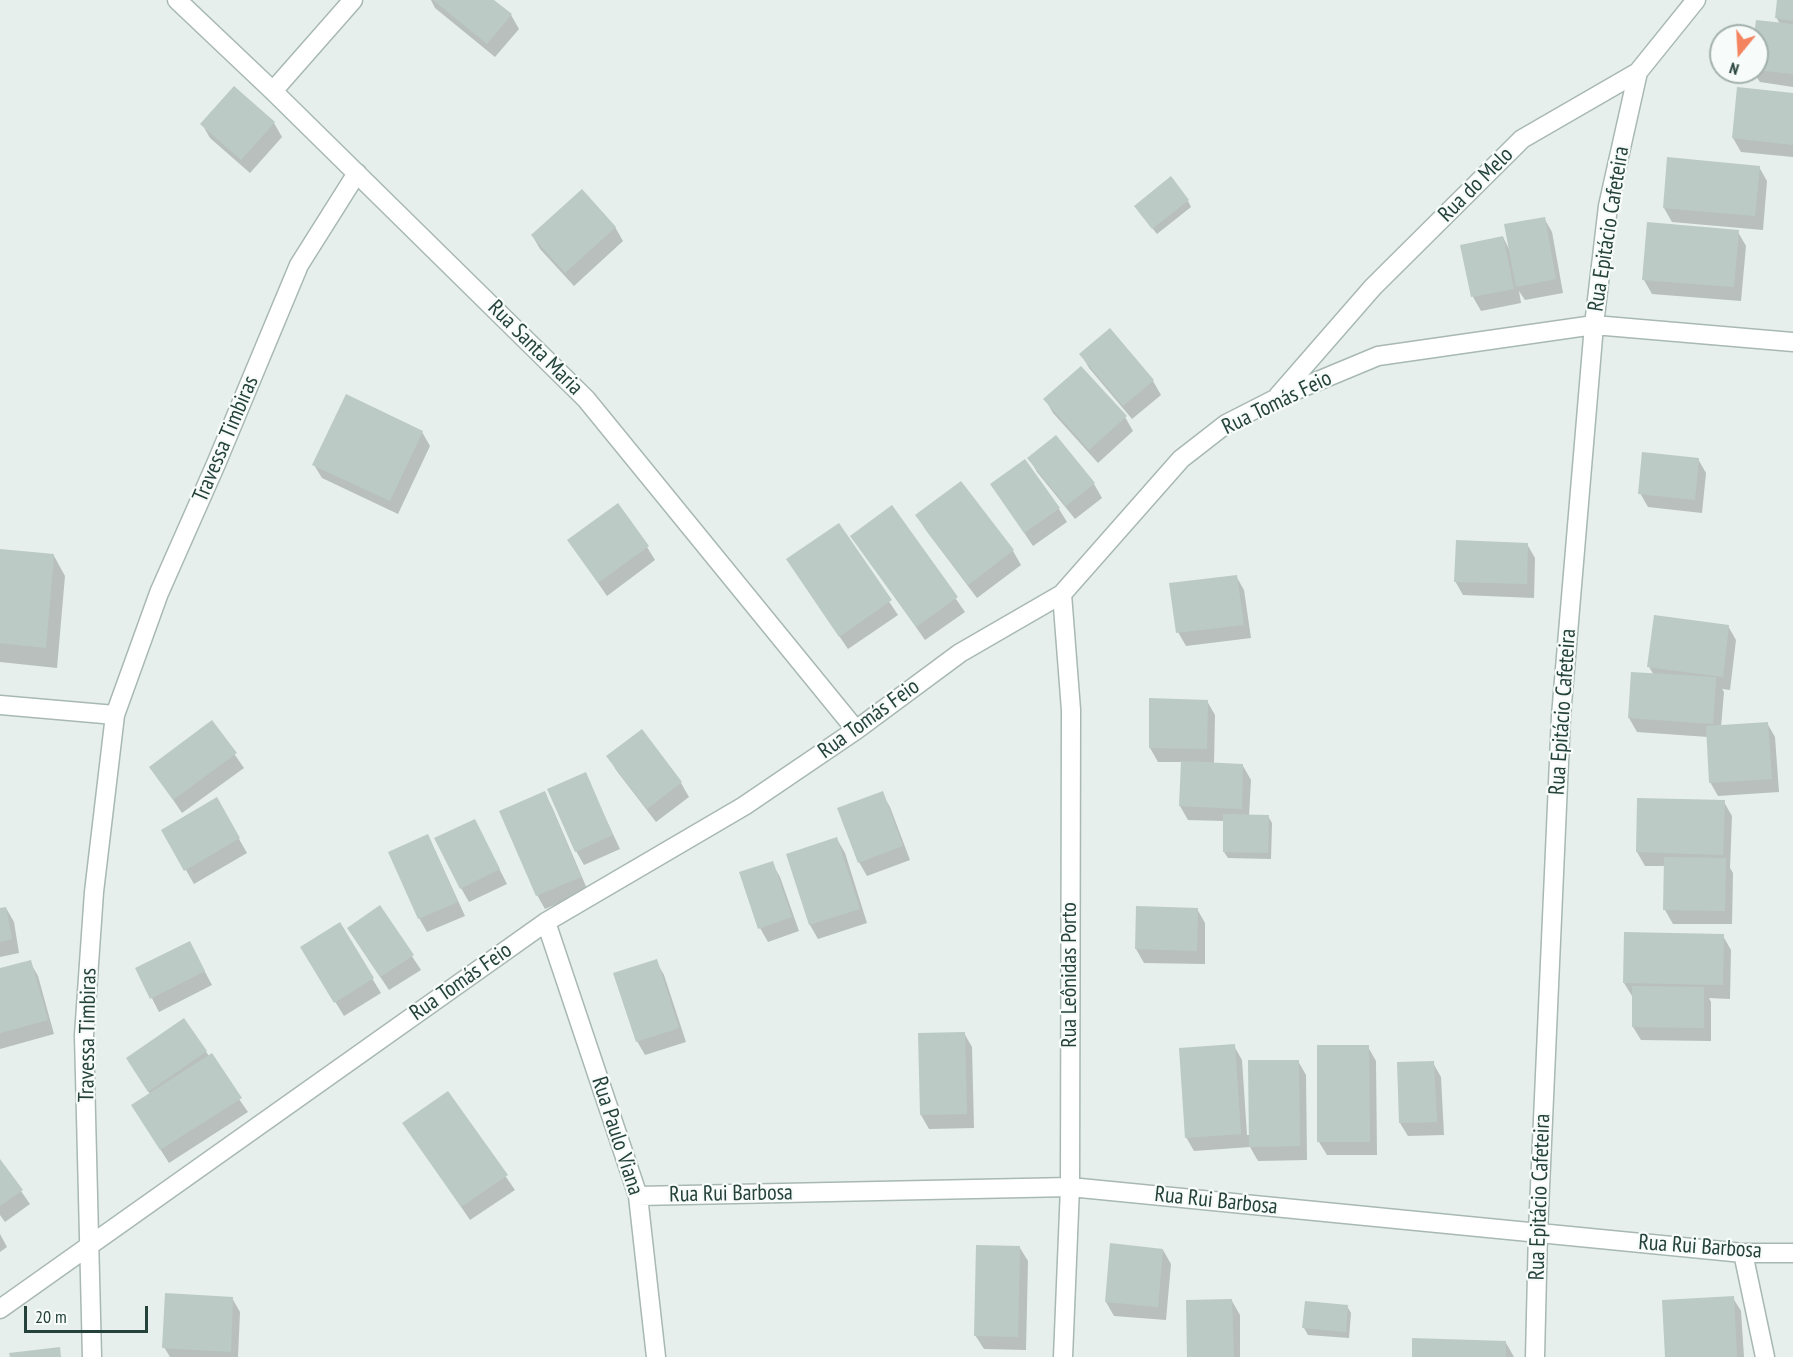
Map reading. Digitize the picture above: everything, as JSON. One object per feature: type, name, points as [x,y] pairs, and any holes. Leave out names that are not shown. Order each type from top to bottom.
[{"type":"street","name":"Rua Santa Maria","points":[[177,0],[273,91],[586,399],[856,730]]},
{"type":"street","points":[[273,91],[352,0]]},
{"type":"street","name":"Rua do Melo","points":[[1276,398],[1373,287],[1522,139],[1638,72],[1696,0]]},
{"type":"street","name":"Rua Epitácio Cafeteira","points":[[1535,1357],[1538,1232],[1561,716],[1594,325],[1608,206],[1638,72]]},
{"type":"street","name":"Travessa Timbiras","points":[[92,1357],[84,1035],[94,892],[115,715],[159,593],[299,266],[357,173]]},
{"type":"street","name":"Rua Tomás Feio","points":[[0,1309],[546,922],[744,806],[856,730],[960,654],[1062,594],[1181,459],[1226,424],[1276,398],[1378,356],[1594,325],[1793,342]]},
{"type":"street","name":"Rua Leônidas Porto","points":[[1062,594],[1071,710],[1070,1187],[1063,1357]]},
{"type":"street","points":[[0,705],[115,715]]},
{"type":"street","name":"Rua Paulo Viana","points":[[546,922],[638,1196],[656,1357]]},
{"type":"street","name":"Rua Rui Barbosa","points":[[638,1196],[1070,1187],[1743,1253],[1793,1252]]},
{"type":"street","points":[[1743,1253],[1765,1357]]},
{"type":"building","points":[[433,0],[494,0],[512,14],[487,44]]},
{"type":"building","points":[[1777,0],[1793,0],[1793,21],[1775,18]]},
{"type":"building","points":[[1756,20],[1793,24],[1793,74],[1769,71],[1769,24],[1756,24]]},
{"type":"building","points":[[234,86],[275,122],[241,160],[200,124]]},
{"type":"building","points":[[1737,87],[1793,93],[1793,145],[1732,138]]},
{"type":"building","points":[[1667,157],[1760,166],[1755,216],[1663,208]]},
{"type":"building","points":[[1171,176],[1189,200],[1152,229],[1134,206]]},
{"type":"building","points":[[582,189],[616,227],[565,273],[531,235]]},
{"type":"building","points":[[1545,217],[1556,279],[1516,287],[1504,224]]},
{"type":"building","points":[[1647,222],[1739,230],[1734,287],[1642,280]]},
{"type":"building","points":[[1503,236],[1514,289],[1471,297],[1460,245]]},
{"type":"building","points":[[1110,328],[1154,380],[1123,406],[1079,354]]},
{"type":"building","points":[[1081,366],[1127,416],[1089,450],[1043,399]]},
{"type":"building","points":[[346,394],[423,431],[390,501],[312,465]]},
{"type":"building","points":[[1056,435],[1095,483],[1066,506],[1027,458]]},
{"type":"building","points":[[1642,452],[1699,458],[1695,500],[1638,494]]},
{"type":"building","points":[[1025,459],[1060,508],[1024,533],[990,484]]},
{"type":"building","points":[[961,481],[1014,550],[968,585],[915,515]]},
{"type":"building","points":[[618,503],[649,546],[598,583],[567,540]]},
{"type":"building","points":[[892,505],[958,597],[916,627],[850,536]]},
{"type":"building","points":[[839,523],[892,600],[839,637],[786,559]]},
{"type":"building","points":[[1456,540],[1528,543],[1527,584],[1454,582]]},
{"type":"building","points":[[0,549],[54,554],[46,648],[0,643]]},
{"type":"building","points":[[1237,575],[1244,625],[1176,633],[1169,583]]},
{"type":"building","points":[[1654,615],[1729,625],[1723,677],[1647,667]]},
{"type":"building","points":[[1631,672],[1716,677],[1713,724],[1628,718]]},
{"type":"building","points":[[1149,698],[1208,700],[1207,749],[1149,748]]},
{"type":"building","points":[[212,720],[237,753],[173,800],[149,767]]},
{"type":"building","points":[[1768,722],[1772,779],[1709,783],[1706,726]]},
{"type":"building","points":[[642,729],[682,782],[647,809],[606,756]]},
{"type":"building","points":[[1181,761],[1243,764],[1242,809],[1179,806]]},
{"type":"building","points":[[586,772],[613,835],[575,852],[547,789]]},
{"type":"building","points":[[545,791],[581,877],[536,896],[499,811]]},
{"type":"building","points":[[883,791],[903,846],[858,863],[837,808]]},
{"type":"building","points":[[217,797],[240,838],[184,871],[161,830]]},
{"type":"building","points":[[1637,798],[1725,800],[1723,855],[1636,852]]},
{"type":"building","points":[[1223,814],[1269,815],[1268,853],[1223,852]]},
{"type":"building","points":[[475,819],[500,869],[460,889],[434,838]]},
{"type":"building","points":[[428,834],[458,902],[418,919],[388,852]]},
{"type":"building","points":[[837,837],[860,909],[809,925],[786,854]]},
{"type":"building","points":[[1664,857],[1726,858],[1725,911],[1663,910]]},
{"type":"building","points":[[773,861],[792,917],[758,929],[739,872]]},
{"type":"building","points":[[380,905],[414,955],[380,977],[347,928]]},
{"type":"building","points":[[1136,906],[1198,908],[1197,951],[1135,949]]},
{"type":"building","points":[[6,907],[12,939],[0,942],[0,908]]},
{"type":"building","points":[[340,922],[374,978],[334,1003],[300,947]]},
{"type":"building","points":[[1624,932],[1724,934],[1723,985],[1623,983]]},
{"type":"building","points":[[190,941],[205,971],[150,999],[135,968]]},
{"type":"building","points":[[657,959],[679,1028],[636,1042],[613,973]]},
{"type":"building","points":[[31,960],[48,1020],[0,1033],[0,968]]},
{"type":"building","points":[[1632,986],[1704,987],[1704,1028],[1632,1027]]},
{"type":"building","points":[[184,1018],[207,1051],[148,1092],[126,1058]]},
{"type":"building","points":[[965,1032],[967,1114],[920,1115],[918,1033]]},
{"type":"building","points":[[1235,1044],[1241,1134],[1185,1138],[1179,1048]]},
{"type":"building","points":[[1317,1045],[1369,1045],[1370,1142],[1317,1142]]},
{"type":"building","points":[[212,1053],[242,1098],[160,1150],[131,1105]]},
{"type":"building","points":[[1248,1060],[1299,1060],[1300,1146],[1249,1147]]},
{"type":"building","points":[[1434,1061],[1437,1122],[1399,1123],[1397,1062]]},
{"type":"building","points":[[448,1091],[508,1175],[461,1207],[402,1123]]},
{"type":"building","points":[[0,1159],[23,1190],[0,1206]]},
{"type":"building","points":[[1110,1243],[1163,1249],[1158,1307],[1105,1302]]},
{"type":"building","points":[[976,1245],[1020,1246],[1018,1337],[974,1336]]},
{"type":"building","points":[[165,1293],[233,1297],[231,1352],[162,1348]]},
{"type":"building","points":[[1734,1296],[1737,1357],[1665,1357],[1662,1300]]},
{"type":"building","points":[[1232,1299],[1234,1357],[1187,1357],[1186,1300]]},
{"type":"building","points":[[1305,1301],[1348,1305],[1346,1332],[1302,1328]]},
{"type":"building","points":[[1412,1338],[1506,1341],[1506,1357],[1412,1357]]},
{"type":"building","points":[[60,1347],[61,1357],[10,1357],[9,1353]]}]
